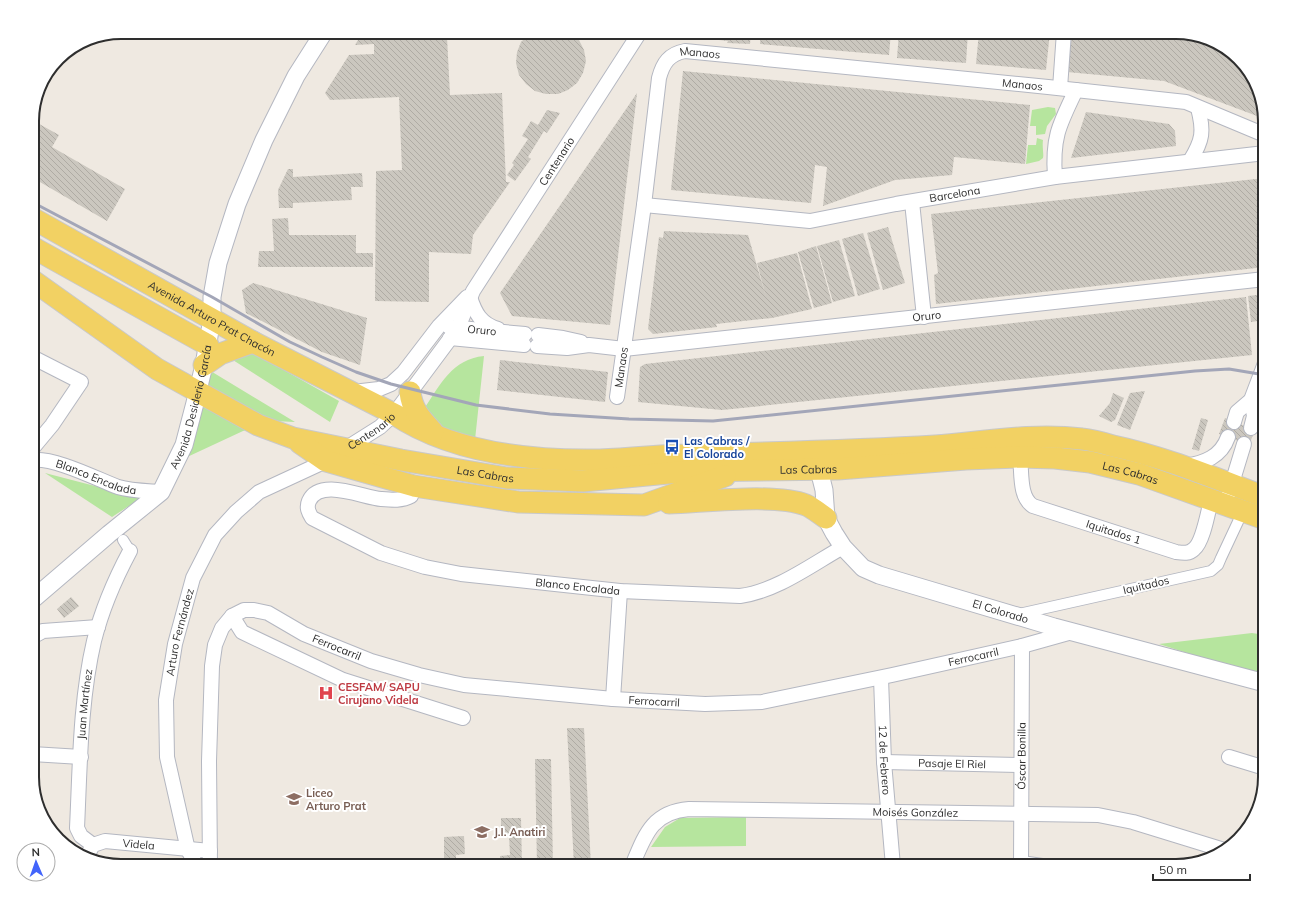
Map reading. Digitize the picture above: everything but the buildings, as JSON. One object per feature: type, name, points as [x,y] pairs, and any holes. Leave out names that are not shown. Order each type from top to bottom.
[{"type":"main road","name":"Avenida Arturo Prat Chacón","points":[[39,222],[253,342],[394,414]]},
{"type":"main road","points":[[39,251],[206,355],[220,354],[253,342]]},
{"type":"main road","points":[[39,285],[157,369],[258,425],[293,438],[345,449]]},
{"type":"main road","points":[[410,392],[411,404],[419,417],[439,438]]},
{"type":"main road","name":"Las Cabras","points":[[394,414],[410,425],[439,438],[522,457],[596,460],[660,455],[816,461],[1020,457],[1090,462],[1139,474],[1258,516]]},
{"type":"main road","name":"Las Cabras","points":[[345,449],[469,473],[507,478],[582,481],[690,471],[741,471],[938,445],[1017,437],[1082,439],[1150,454],[1258,494]]},
{"type":"main road","points":[[293,438],[326,461],[414,486],[518,502],[644,504],[781,500],[806,505],[826,518]]},
{"type":"main road","points":[[644,504],[741,471]]},
{"type":"street","name":"Avenida Desiderio García","points":[[39,594],[161,492],[184,445],[206,355],[212,319],[212,297],[218,263],[237,204],[264,140],[296,76],[320,39]]},
{"type":"street","name":"Centenario","points":[[326,461],[380,427],[394,414],[454,333],[472,294],[636,39]]},
{"type":"street","points":[[1060,88],[1064,39]]},
{"type":"street","name":"Manaos","points":[[617,397],[644,205],[659,78],[662,67],[669,57],[677,53],[693,52],[1060,88],[1186,102],[1258,133]]},
{"type":"street","points":[[1055,177],[1055,141],[1063,116],[1076,90]]},
{"type":"street","points":[[1190,161],[1202,136],[1202,121],[1198,108]]},
{"type":"street","name":"Barcelona","points":[[644,205],[810,221],[1055,177],[1258,154]]},
{"type":"street","points":[[912,202],[924,317]]},
{"type":"street","name":"Oruro","points":[[454,333],[508,333],[567,348],[589,345],[624,348],[924,317],[1258,280]]},
{"type":"street","name":"Centenario","points":[[349,392],[379,389],[392,384],[403,373],[439,326],[472,294]]},
{"type":"street","points":[[472,294],[474,310],[478,317],[489,326],[508,333]]},
{"type":"street","name":"Oruro","points":[[439,326],[454,333],[531,340]]},
{"type":"street","points":[[39,361],[81,382],[52,425],[39,441]]},
{"type":"street","points":[[1234,422],[1237,412],[1251,400],[1258,382]]},
{"type":"street","points":[[1251,400],[1254,412],[1251,428]]},
{"type":"street","points":[[1183,466],[1203,462],[1217,455],[1223,449],[1228,437]]},
{"type":"street","points":[[1226,505],[1244,444]]},
{"type":"street","name":"Iquitados 1","points":[[1020,457],[1024,494],[1027,502],[1033,506],[1176,552],[1187,553],[1195,549],[1226,505]]},
{"type":"street","name":"Blanco Encalada","points":[[39,461],[67,467],[93,475],[119,487],[161,492]]},
{"type":"street","name":"Arturo Fernández","points":[[192,859],[188,850],[167,758],[166,700],[175,644],[193,578],[215,534],[236,512],[259,492],[326,461]]},
{"type":"street","name":"El Colorado","points":[[816,461],[824,490],[826,518],[844,547],[863,568],[880,575],[1072,632],[1258,681]]},
{"type":"street","name":"Blanco Encalada","points":[[414,486],[411,496],[405,500],[380,499],[343,490],[331,490],[316,494],[310,499],[308,513],[312,518],[381,553],[425,567],[462,574],[620,591],[740,596],[757,594],[772,588],[844,547]]},
{"type":"street","name":"Iquitados","points":[[1015,615],[1211,570],[1218,565],[1221,558],[1226,505]]},
{"type":"street","name":"Juan Martínez","points":[[90,850],[77,828],[81,757],[88,678],[98,627],[126,545]]},
{"type":"street","points":[[613,699],[620,591]]},
{"type":"street","name":"Ferrocarril","points":[[238,613],[254,610],[268,613],[304,634],[371,661],[419,675],[464,685],[613,699],[705,704],[762,702],[881,678],[1022,646],[1072,632]]},
{"type":"street","points":[[238,613],[242,632],[343,680],[463,718]]},
{"type":"street","points":[[210,859],[209,761],[212,666],[215,645],[222,628],[238,613]]},
{"type":"street","points":[[39,633],[43,631],[98,627]]},
{"type":"street","name":"Óscar Bonilla","points":[[1021,859],[1022,646]]},
{"type":"street","name":"12 de Febrero","points":[[881,678],[884,762],[892,859]]},
{"type":"street","points":[[39,754],[81,757]]},
{"type":"street","points":[[1229,758],[1258,766]]},
{"type":"street","name":"Pasaje El Riel","points":[[884,762],[1021,764]]},
{"type":"street","name":"Moisés González","points":[[635,859],[644,838],[654,823],[662,817],[680,810],[1098,815],[1133,822],[1217,848]]},
{"type":"street","name":"Videla","points":[[90,850],[106,841],[210,851]]},
{"type":"green space","points":[[1048,107],[1055,108],[1056,114],[1047,126],[1045,134],[1036,135],[1036,126],[1030,126],[1032,110]]},
{"type":"green space","points":[[1037,138],[1043,140],[1043,158],[1039,161],[1026,164],[1028,145],[1036,145]]},
{"type":"green space","points":[[232,341],[339,401],[330,422],[225,355]]},
{"type":"green space","points":[[484,356],[474,449],[451,441],[424,409],[442,382],[455,368],[463,362]]},
{"type":"green space","points":[[204,367],[295,422],[274,421],[243,431],[185,458]]},
{"type":"green space","points":[[45,473],[141,498],[112,517]]},
{"type":"green space","points":[[1252,633],[1258,634],[1258,676],[1159,644]]},
{"type":"green space","points":[[746,817],[746,846],[651,847],[665,827],[680,818]]},
{"type":"railway","points":[[39,206],[212,297],[290,342],[322,357],[356,372],[391,384],[476,405],[550,414],[629,419],[713,421],[1195,371],[1229,369],[1258,374]]},
{"type":"place","name":"Las Cabras / El Colorado","points":[[672,447]]},
{"type":"place","name":"CESFAM/ SAPU Cirujano Videla","points":[[326,693]]},
{"type":"place","name":"Liceo Arturo Prat","points":[[294,799]]},
{"type":"place","name":"J.I. Anatiri","points":[[482,832]]}]
